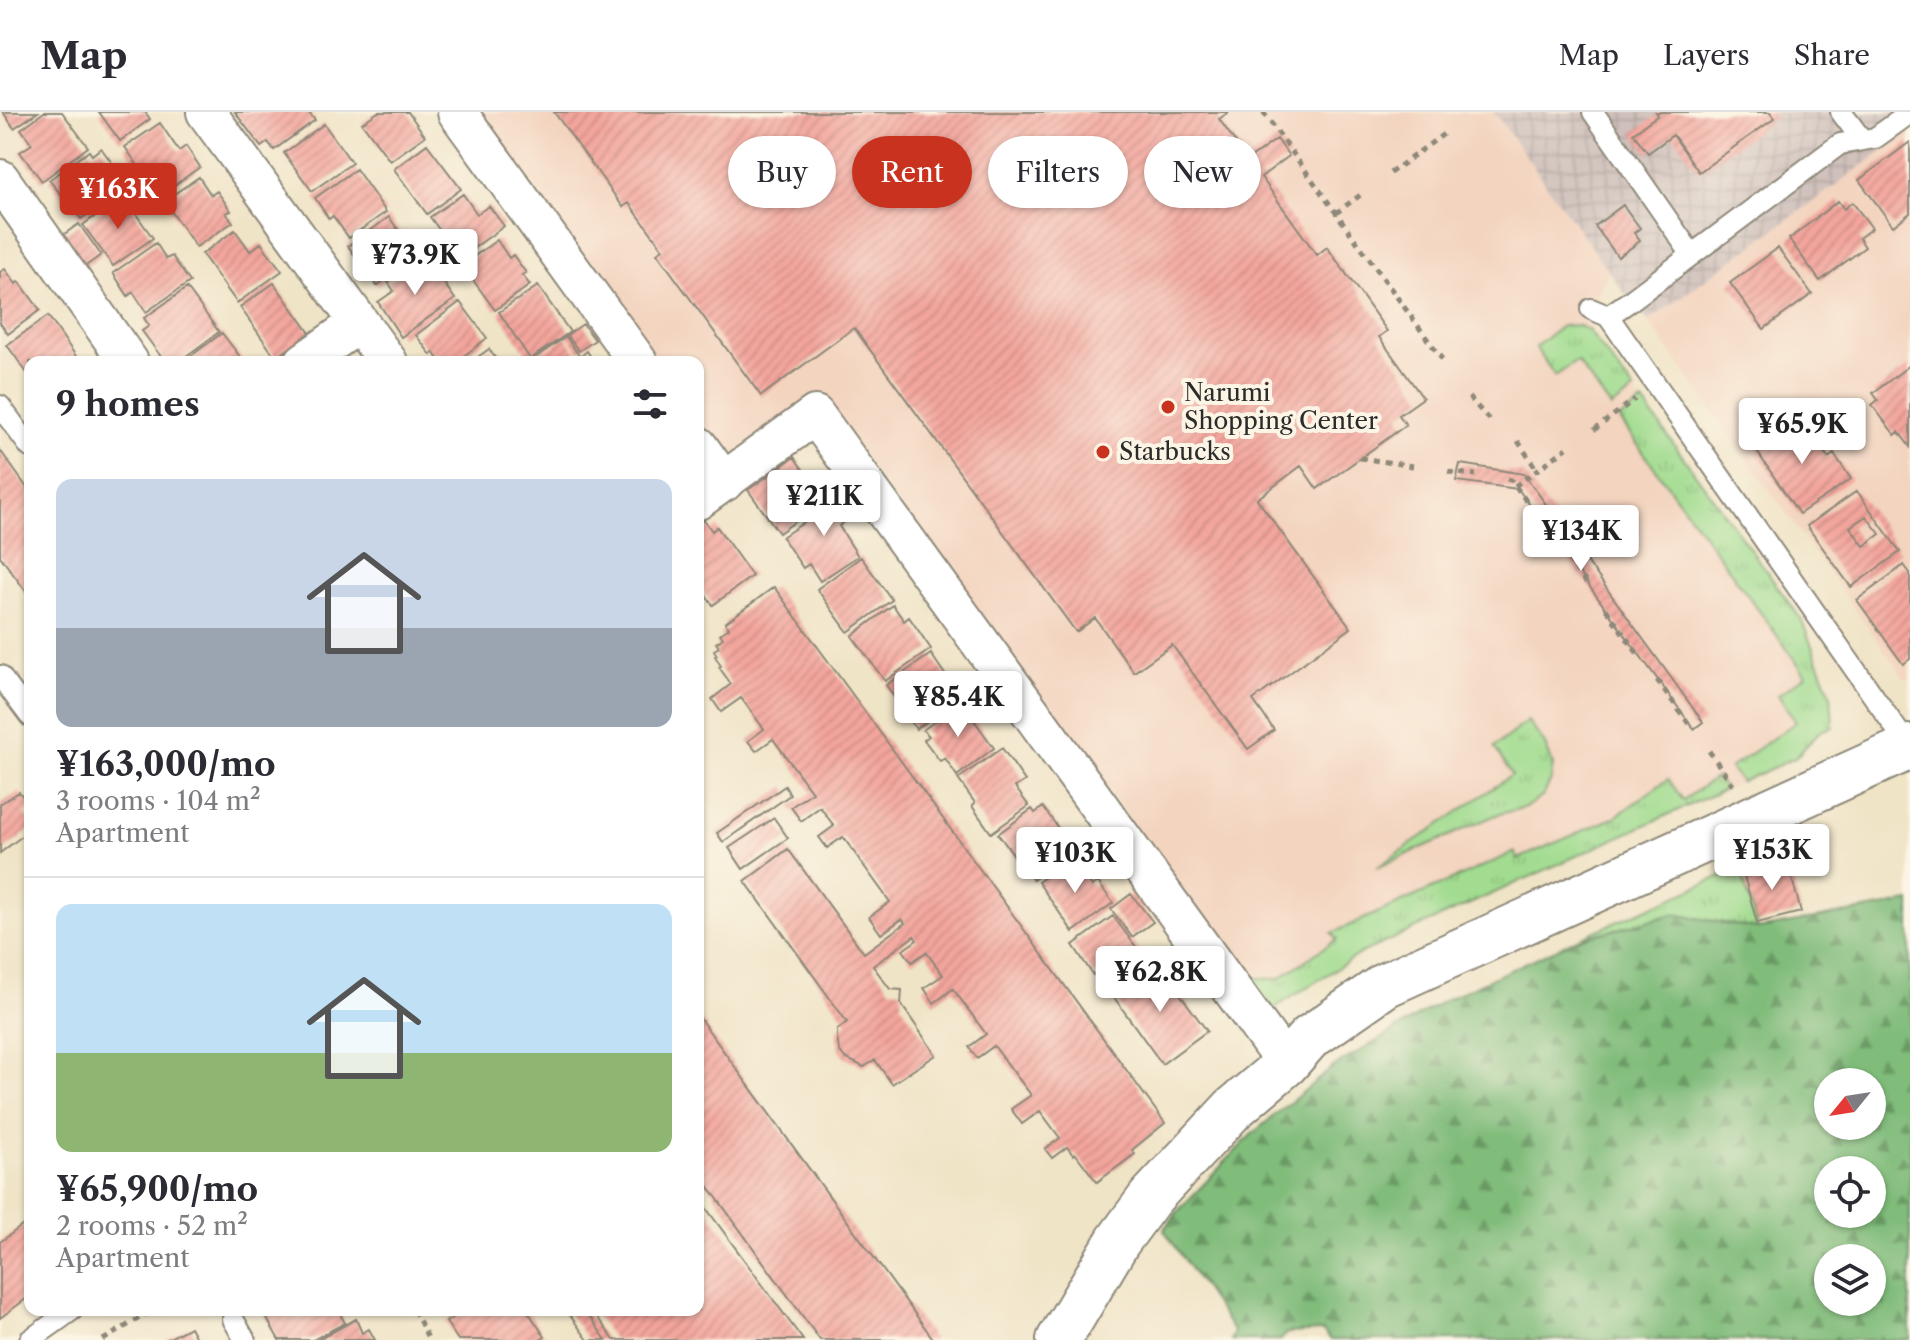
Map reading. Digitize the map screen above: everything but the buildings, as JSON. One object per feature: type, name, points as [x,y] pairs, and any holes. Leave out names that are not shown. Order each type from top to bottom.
[{"type":"street","points":[[206,112],[384,356]]},
{"type":"street","points":[[457,112],[634,356]]},
{"type":"street","points":[[0,179],[125,356]]},
{"type":"street","points":[[312,356],[359,323]]},
{"type":"street","points":[[704,467],[711,491],[815,415],[1286,1064]]},
{"type":"street","points":[[1059,1340],[1118,1241],[1150,1198],[1233,1109],[1286,1064],[1309,1038],[1385,985],[1910,747]]},
{"type":"lane","points":[[1593,112],[1692,255]]},
{"type":"lane","points":[[1841,112],[1862,140]]},
{"type":"lane","points":[[1910,113],[1875,138],[1840,144],[1692,255],[1599,312],[1910,747]]},
{"type":"lane","points":[[0,406],[24,439]]},
{"type":"lane","points":[[0,676],[24,708]]},
{"type":"lane","points":[[30,1340],[64,1316]]},
{"type":"lane","points":[[233,1319],[245,1340]]},
{"type":"path","points":[[1263,112],[1444,362]]},
{"type":"path","points":[[1390,173],[1445,133]]},
{"type":"path","points":[[1336,213],[1363,193]]},
{"type":"path","points":[[1469,397],[1490,421]]},
{"type":"path","points":[[1594,430],[1638,397]]},
{"type":"path","points":[[1518,441],[1537,470]]},
{"type":"path","points":[[1515,486],[1567,448]]},
{"type":"path","points":[[1360,458],[1413,466]]},
{"type":"path","points":[[1448,472],[1476,475]]},
{"type":"path","points":[[1507,479],[1535,513]]},
{"type":"path","points":[[1555,539],[1587,584]]},
{"type":"path","points":[[1606,609],[1638,654]]},
{"type":"path","points":[[1657,680],[1689,724]]},
{"type":"path","points":[[1709,751],[1733,785]]},
{"type":"path","points":[[103,1340],[143,1316]]},
{"type":"path","points":[[417,1316],[429,1340]]},
{"type":"shaded area","points":[[478,112],[1494,112],[1609,270],[1591,309],[1589,331],[1801,619],[1831,694],[1833,727],[1820,731],[1795,758],[1361,953],[1270,1011],[817,393],[737,455],[718,447],[704,427],[704,356],[653,356]]},
{"type":"shaded area","points":[[1494,112],[1910,112],[1910,131],[1648,321],[1630,301]]},
{"type":"shaded area","points":[[1910,131],[1910,680],[1905,679],[1648,321]]},
{"type":"green space","points":[[1577,325],[1589,331],[1634,391],[1611,408],[1577,361],[1555,376],[1535,347],[1562,326]]},
{"type":"green space","points":[[1643,402],[1801,619],[1831,694],[1833,727],[1820,731],[1795,758],[1741,782],[1730,768],[1796,722],[1778,695],[1806,675],[1619,419]]},
{"type":"green space","points":[[1528,721],[1544,743],[1553,764],[1551,780],[1543,796],[1526,807],[1496,815],[1376,868],[1512,775],[1494,747]]},
{"type":"green space","points":[[1716,777],[1725,789],[1361,953],[1270,1011],[1247,981],[1252,978],[1278,979],[1337,939],[1332,933],[1515,852],[1518,859],[1615,817],[1668,779],[1683,800]]},
{"type":"green space","points":[[1740,868],[1758,929],[1674,914],[1575,940]]},
{"type":"green space","points":[[1910,902],[1910,1340],[1331,1340],[1323,1331],[1287,1333],[1281,1340],[1231,1340],[1234,1332],[1164,1230],[1176,1213],[1252,1134],[1333,1067],[1445,1000],[1575,940],[1674,914],[1758,929]]},
{"type":"place","name":"Narumi Shopping Center","points":[[1168,407]]},
{"type":"place","name":"Starbucks","points":[[1103,452]]}]
